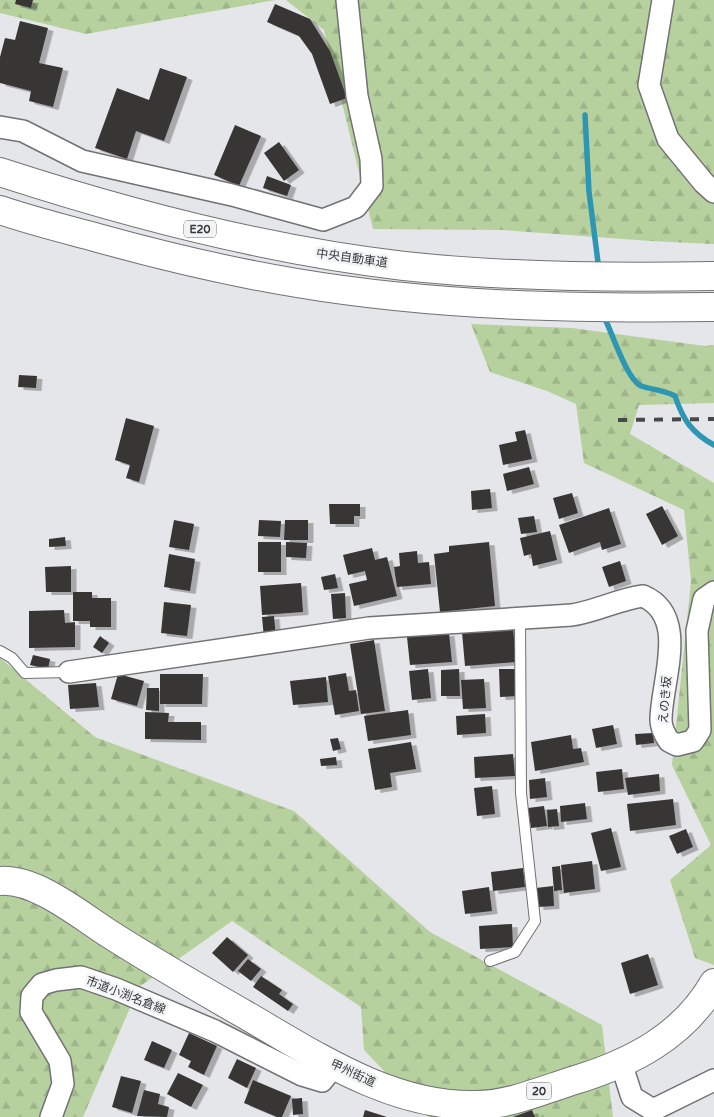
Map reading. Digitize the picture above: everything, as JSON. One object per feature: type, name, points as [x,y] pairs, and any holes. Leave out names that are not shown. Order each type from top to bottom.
[{"type":"highway","name":"中央自動車道","points":[[0,172],[154,219],[315,253],[404,266],[546,276],[714,276]]},
{"type":"highway","points":[[0,210],[158,254],[297,283],[403,296],[561,307],[714,307]]},
{"type":"highway","name":"甲州街道","points":[[0,881],[8,881],[50,896],[144,957],[335,1066],[385,1088],[424,1100],[477,1105],[504,1102],[594,1074],[651,1049],[675,1030],[697,1008],[714,983]]},
{"type":"street","points":[[0,127],[23,132],[82,161],[232,195],[323,220],[356,207],[372,186],[370,158],[355,77],[347,0]]},
{"type":"street","points":[[663,0],[649,85],[668,139],[704,183],[714,192]]},
{"type":"street","name":"えのき坂","points":[[520,618],[594,611],[627,599],[643,596],[658,605],[664,612],[669,630],[669,662],[661,720],[669,742],[677,745],[693,741],[700,730],[696,631],[704,600],[714,592]]},
{"type":"street","points":[[69,672],[369,628],[520,618]]},
{"type":"street","name":"市道小渕名倉線","points":[[51,1117],[63,1084],[60,1061],[31,1012],[32,996],[42,984],[56,980],[80,978],[116,989],[215,1031],[302,1075],[322,1081],[335,1066]]},
{"type":"street","points":[[621,1063],[632,1097],[653,1110],[714,1080]]},
{"type":"lane","points":[[490,961],[515,952],[535,921],[521,794],[520,618]]},
{"type":"lane","points":[[0,652],[12,658],[25,673],[69,672]]},
{"type":"green space","points":[[0,0],[275,0],[86,34],[0,13]]},
{"type":"green space","points":[[286,0],[714,0],[714,244],[502,230],[373,229],[324,30]]},
{"type":"green space","points":[[471,324],[572,328],[705,346],[714,345],[714,403],[639,405],[630,434],[714,483],[714,965],[695,958],[670,880],[711,845],[672,765],[691,581],[684,510],[584,463],[576,404],[547,391],[490,372]]},
{"type":"green space","points":[[0,658],[95,737],[294,811],[430,932],[602,1025],[613,1117],[428,1117],[364,1050],[361,1007],[232,921],[139,987],[83,1117],[0,1117]]},
{"type":"building","points":[[16,0],[33,0],[31,8],[15,4]]},
{"type":"building","points":[[275,4],[310,19],[330,51],[347,98],[330,104],[312,54],[299,36],[267,22]]},
{"type":"building","points":[[20,21],[48,28],[39,63],[63,68],[53,107],[29,101],[31,91],[0,83],[0,57],[5,38],[15,40]]},
{"type":"building","points":[[160,68],[187,77],[164,141],[136,131],[127,159],[95,148],[117,88],[149,100]]},
{"type":"building","points":[[235,125],[261,136],[239,186],[214,175]]},
{"type":"building","points":[[279,142],[299,170],[284,181],[264,153]]},
{"type":"building","points":[[267,176],[291,185],[287,196],[263,188]]},
{"type":"building","points":[[19,375],[37,376],[36,388],[18,387]]},
{"type":"building","points":[[126,418],[154,426],[139,482],[126,478],[130,465],[115,460]]},
{"type":"building","points":[[525,430],[532,459],[503,465],[499,445],[517,441],[515,432]]},
{"type":"building","points":[[529,467],[534,484],[507,491],[503,474]]},
{"type":"building","points":[[490,489],[492,508],[472,510],[471,491]]},
{"type":"building","points":[[572,493],[578,513],[559,519],[553,498]]},
{"type":"building","points":[[329,504],[360,504],[360,516],[354,516],[354,524],[330,524]]},
{"type":"building","points":[[662,506],[678,536],[662,545],[646,514]]},
{"type":"building","points":[[609,508],[621,544],[602,550],[600,542],[569,553],[559,525]]},
{"type":"building","points":[[534,516],[537,532],[521,534],[518,518]]},
{"type":"building","points":[[174,520],[194,524],[189,550],[169,547]]},
{"type":"building","points":[[259,520],[281,521],[280,537],[258,536]]},
{"type":"building","points":[[285,520],[308,520],[308,540],[284,540]]},
{"type":"building","points":[[550,531],[557,560],[533,566],[531,554],[524,556],[520,538]]},
{"type":"building","points":[[65,537],[66,546],[49,547],[49,539]]},
{"type":"building","points":[[258,542],[281,542],[281,572],[258,572]]},
{"type":"building","points":[[286,542],[307,543],[306,558],[286,557]]},
{"type":"building","points":[[489,542],[495,606],[440,612],[434,554],[449,552],[449,546]]},
{"type":"building","points":[[372,548],[375,560],[387,557],[397,596],[354,606],[349,584],[367,580],[365,571],[348,575],[343,555]]},
{"type":"building","points":[[417,551],[418,563],[429,562],[431,584],[397,587],[394,567],[400,566],[399,553]]},
{"type":"building","points":[[169,554],[195,559],[190,591],[164,587]]},
{"type":"building","points":[[620,561],[626,581],[609,587],[602,567]]},
{"type":"building","points":[[71,566],[71,592],[46,592],[45,567]]},
{"type":"building","points":[[335,574],[338,588],[324,590],[321,577]]},
{"type":"building","points":[[301,583],[303,612],[262,615],[260,586]]},
{"type":"building","points":[[73,592],[92,592],[92,598],[111,598],[111,627],[90,627],[90,621],[73,621]]},
{"type":"building","points":[[345,593],[346,618],[333,619],[331,594]]},
{"type":"building","points":[[164,602],[191,605],[187,636],[161,633]]},
{"type":"building","points":[[64,610],[65,623],[75,622],[75,647],[29,648],[29,611]]},
{"type":"building","points":[[274,616],[276,638],[264,638],[262,617]]},
{"type":"building","points":[[513,627],[516,662],[465,666],[462,632]]},
{"type":"building","points":[[449,633],[452,662],[410,665],[407,637]]},
{"type":"building","points":[[100,636],[109,643],[102,653],[93,647]]},
{"type":"building","points":[[374,640],[385,711],[361,714],[350,644]]},
{"type":"building","points":[[33,655],[50,659],[48,669],[30,665]]},
{"type":"building","points":[[428,669],[431,698],[412,700],[409,671]]},
{"type":"building","points":[[459,669],[460,696],[441,696],[441,670]]},
{"type":"building","points":[[499,669],[515,669],[517,696],[500,697]]},
{"type":"building","points":[[346,673],[349,691],[356,690],[359,711],[335,715],[328,676]]},
{"type":"building","points":[[118,674],[144,681],[137,706],[111,699]]},
{"type":"building","points":[[160,674],[203,674],[202,704],[160,704]]},
{"type":"building","points":[[326,677],[328,702],[293,705],[290,681]]},
{"type":"building","points":[[484,679],[486,708],[463,709],[461,680]]},
{"type":"building","points":[[96,683],[99,707],[70,709],[68,685]]},
{"type":"building","points":[[147,688],[159,688],[159,711],[146,710]]},
{"type":"building","points":[[408,710],[411,735],[368,741],[364,716]]},
{"type":"building","points":[[145,712],[169,713],[168,722],[201,722],[201,740],[145,739]]},
{"type":"building","points":[[485,714],[486,733],[457,735],[456,716]]},
{"type":"building","points":[[613,725],[617,744],[596,748],[592,729]]},
{"type":"building","points":[[653,733],[654,743],[636,745],[635,734]]},
{"type":"building","points":[[571,735],[573,749],[581,748],[584,762],[535,771],[531,742]]},
{"type":"building","points":[[338,738],[341,749],[333,751],[330,739]]},
{"type":"building","points":[[411,742],[416,769],[390,773],[392,787],[375,790],[368,749]]},
{"type":"building","points":[[513,754],[515,776],[475,778],[474,757]]},
{"type":"building","points":[[336,757],[337,765],[321,766],[320,759]]},
{"type":"building","points":[[622,769],[624,789],[598,792],[596,772]]},
{"type":"building","points":[[659,774],[660,791],[628,795],[625,778]]},
{"type":"building","points":[[545,778],[547,797],[530,799],[529,780]]},
{"type":"building","points":[[492,786],[495,814],[477,816],[474,788]]},
{"type":"building","points":[[673,799],[676,825],[630,831],[627,804]]},
{"type":"building","points":[[585,803],[587,819],[561,822],[560,806]]},
{"type":"building","points":[[544,806],[547,826],[531,828],[528,808]]},
{"type":"building","points":[[557,809],[559,826],[548,827],[547,810]]},
{"type":"building","points":[[611,828],[621,867],[601,871],[591,833]]},
{"type":"building","points":[[686,829],[693,847],[677,854],[669,836]]},
{"type":"building","points":[[592,861],[595,889],[564,893],[561,865]]},
{"type":"building","points":[[560,866],[562,890],[554,891],[552,867]]},
{"type":"building","points":[[523,868],[525,887],[493,891],[491,872]]},
{"type":"building","points":[[553,886],[554,906],[538,907],[536,888]]},
{"type":"building","points":[[489,887],[492,911],[465,914],[462,891]]},
{"type":"building","points":[[512,924],[513,947],[480,949],[479,926]]},
{"type":"building","points":[[227,937],[248,955],[233,972],[212,953]]},
{"type":"building","points":[[648,954],[658,985],[630,994],[621,963]]},
{"type":"building","points":[[248,959],[261,969],[251,981],[238,971]]},
{"type":"building","points":[[261,976],[282,990],[279,994],[293,1004],[288,1011],[253,987]]},
{"type":"building","points":[[189,1033],[217,1046],[204,1075],[188,1067],[191,1061],[179,1055]]},
{"type":"building","points":[[152,1041],[172,1050],[164,1068],[144,1060]]},
{"type":"building","points":[[237,1059],[256,1068],[247,1088],[228,1078]]},
{"type":"building","points":[[178,1073],[203,1085],[191,1107],[167,1094]]},
{"type":"building","points":[[121,1076],[141,1081],[132,1113],[112,1107]]},
{"type":"building","points":[[253,1080],[291,1096],[282,1117],[277,1117],[244,1103]]},
{"type":"building","points":[[144,1090],[160,1094],[158,1104],[169,1107],[167,1117],[137,1116]]},
{"type":"building","points":[[302,1098],[303,1114],[293,1115],[292,1099]]},
{"type":"building","points":[[365,1110],[387,1117],[363,1117]]},
{"type":"building","points":[[532,1110],[535,1117],[513,1117]]},
{"type":"waterway","points":[[585,115],[589,192],[599,270]]},
{"type":"waterway","points":[[605,314],[606,321],[621,356],[636,382],[641,386],[667,392],[675,396],[681,412],[689,425],[700,436],[714,445]]},
{"type":"railway","points":[[618,420],[714,419]]}]
